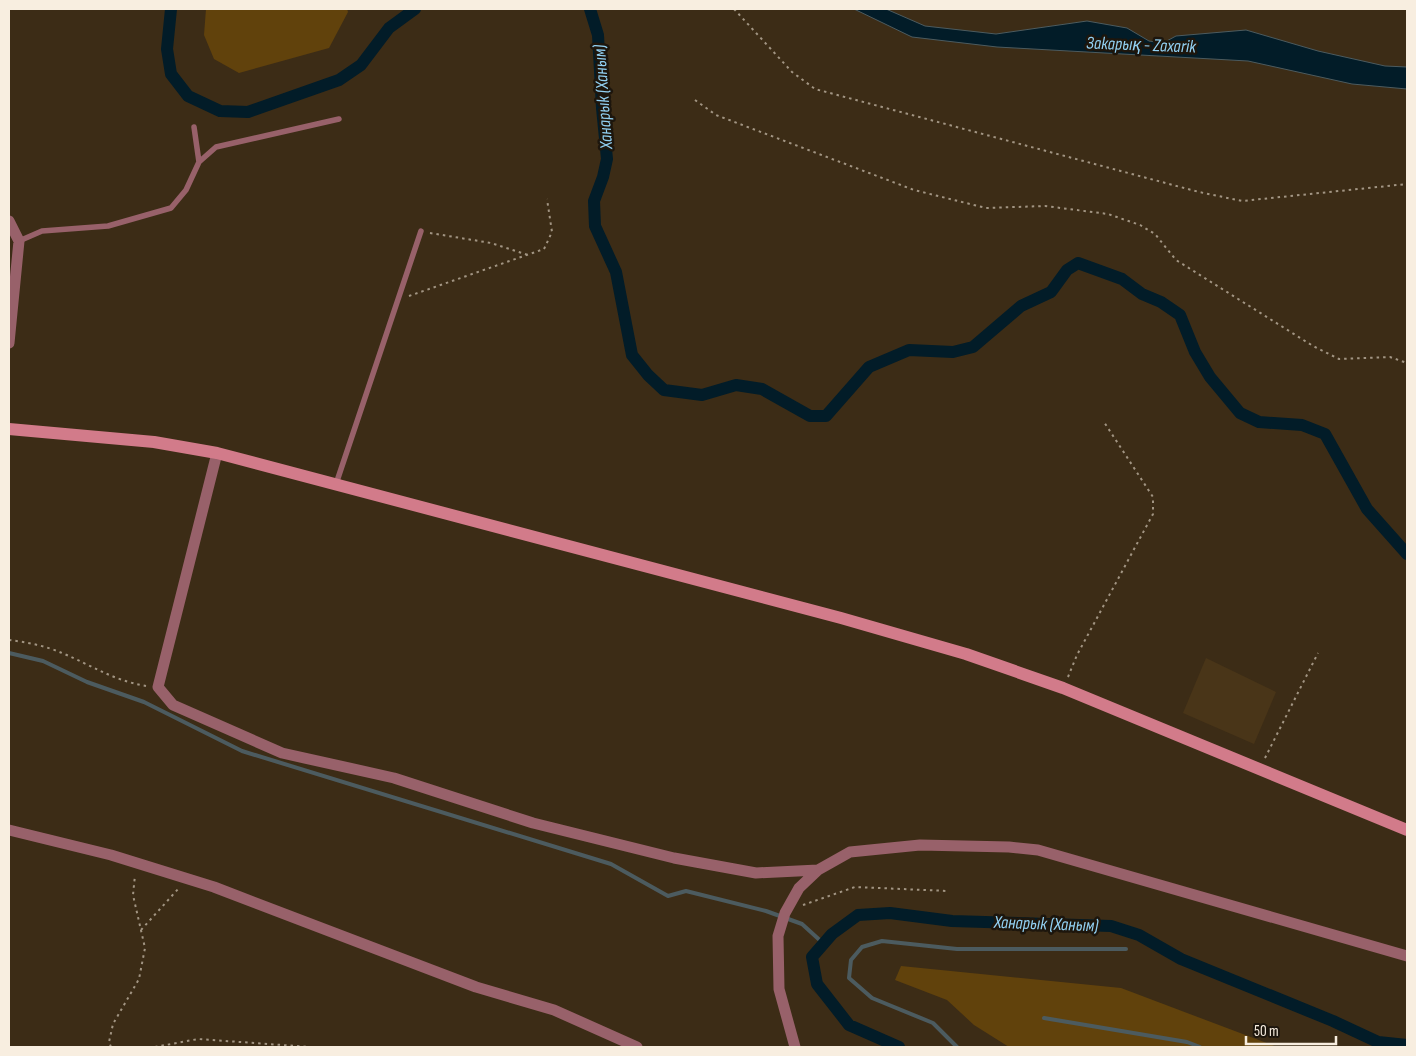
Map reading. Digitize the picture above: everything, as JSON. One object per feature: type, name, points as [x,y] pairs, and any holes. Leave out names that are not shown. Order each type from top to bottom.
[{"type":"main road","points":[[9,429],[154,442],[217,453],[841,618],[966,654],[1063,688],[1407,830]]},
{"type":"street","points":[[9,221],[19,240],[9,343]]},
{"type":"street","points":[[217,453],[158,687],[173,705],[282,752],[394,778],[533,823],[674,858],[756,873],[818,870]]},
{"type":"street","points":[[9,830],[136,863],[214,887],[476,987],[554,1010],[637,1047]]},
{"type":"street","points":[[796,1046],[779,989],[778,936],[798,888],[818,870],[850,852],[920,844],[1009,847],[1038,850],[1407,956]]},
{"type":"lane","points":[[19,240],[42,231],[108,226],[171,208],[186,190],[199,162],[216,147],[339,120]]},
{"type":"lane","points":[[194,128],[199,162]]},
{"type":"lane","points":[[336,484],[421,231]]},
{"type":"path","points":[[734,9],[792,72],[815,89],[1199,192],[1242,201],[1407,184]]},
{"type":"path","points":[[695,100],[716,114],[914,190],[986,208],[1045,206],[1108,214],[1140,225],[1155,234],[1176,260],[1313,346],[1340,359],[1390,357],[1407,363]]},
{"type":"path","points":[[398,300],[544,249],[552,232],[547,199]]},
{"type":"path","points":[[421,231],[492,243],[528,255]]},
{"type":"path","points":[[1063,688],[1077,655],[1153,514],[1153,497],[1104,422]]},
{"type":"path","points":[[9,640],[24,642],[61,653],[101,673],[129,683],[158,687]]},
{"type":"path","points":[[1259,769],[1318,653]]},
{"type":"path","points":[[111,1047],[109,1042],[113,1024],[139,979],[146,948],[133,895],[136,863]]},
{"type":"path","points":[[141,930],[187,878]]},
{"type":"path","points":[[786,913],[855,887],[948,892]]},
{"type":"path","points":[[155,1047],[198,1038],[310,1047]]},
{"type":"shaded area","points":[[206,9],[347,9],[348,12],[329,48],[239,73],[214,59],[204,35]]},
{"type":"shaded area","points":[[1206,658],[1276,692],[1254,744],[1183,713]]},
{"type":"shaded area","points":[[901,966],[1121,988],[1277,1047],[1009,1047],[974,1025],[947,1000],[895,980]]},
{"type":"water","name":"Закарық - Zaxarik","points":[[854,9],[886,9],[925,26],[996,34],[1087,21],[1127,28],[1149,41],[1163,43],[1176,36],[1246,30],[1318,51],[1385,66],[1407,67],[1407,89],[1352,84],[1248,61],[997,47],[912,37]]},
{"type":"waterway","name":"Ханарык (Ханым)","points":[[171,9],[167,49],[171,74],[188,96],[220,111],[248,112],[339,80],[361,65],[389,28],[415,9]]},
{"type":"waterway","name":"Ханарык (Ханым)","points":[[590,9],[598,35],[607,159],[603,177],[594,201],[595,226],[616,272],[632,355],[648,375],[664,390],[702,395],[736,385],[762,389],[810,416],[826,416],[869,367],[909,350],[953,352],[973,347],[1021,306],[1051,292],[1067,270],[1078,263],[1122,279],[1142,294],[1161,302],[1180,315],[1195,352],[1210,377],[1240,413],[1259,422],[1302,425],[1325,434],[1367,509],[1407,554]]},
{"type":"waterway","points":[[9,653],[43,661],[87,682],[144,702],[242,751],[611,864],[668,896],[686,891],[766,911],[802,924],[824,944]]},
{"type":"waterway","name":"Ханарык (Ханым)","points":[[899,1047],[849,1025],[817,984],[812,957],[832,934],[858,915],[890,913],[952,921],[1111,926],[1139,935],[1181,959],[1333,1021],[1378,1042],[1407,1045]]},
{"type":"waterway","points":[[957,1047],[933,1023],[872,998],[849,978],[851,960],[862,947],[882,941],[957,949],[1126,949]]},
{"type":"waterway","points":[[1044,1018],[1187,1042],[1200,1047]]}]
